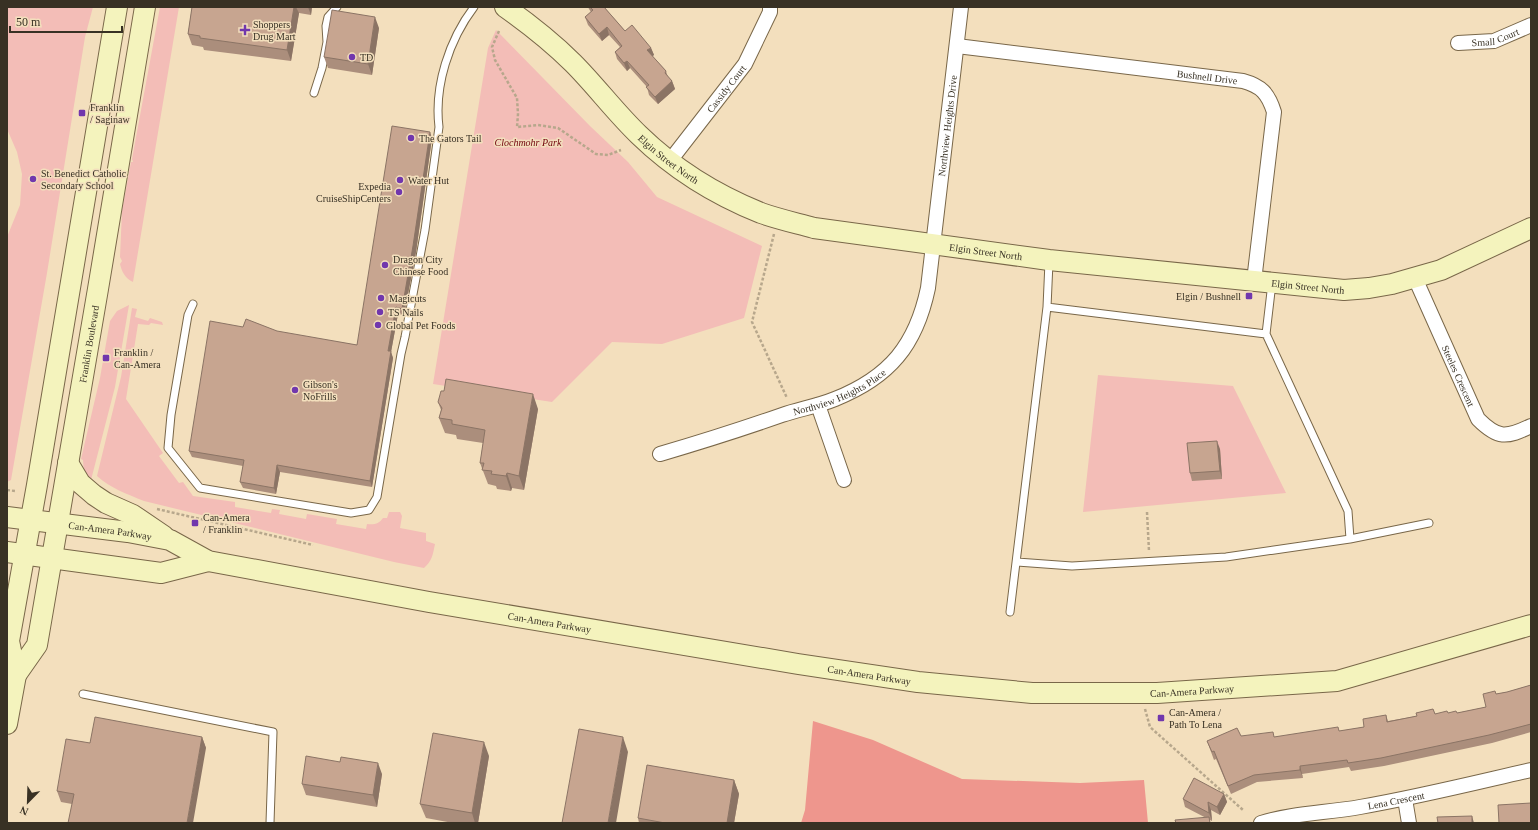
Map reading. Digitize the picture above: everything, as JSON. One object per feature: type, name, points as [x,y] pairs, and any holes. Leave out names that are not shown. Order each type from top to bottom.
[{"type":"main road","name":"Franklin Boulevard","points":[[7,724],[16,674],[9,641],[16,553],[30,520],[117,7]]},
{"type":"main road","name":"Franklin Boulevard","points":[[16,674],[37,645],[145,7]]},
{"type":"main road","name":"Elgin Street North","points":[[505,7],[543,35],[573,63],[628,124],[669,162],[716,192],[747,207],[778,219],[820,229],[1049,260],[1344,290],[1369,288],[1415,278],[1441,270],[1531,228]]},
{"type":"main road","points":[[68,463],[80,483],[94,495],[106,503],[133,515],[170,540]]},
{"type":"main road","name":"Can-Amera Parkway","points":[[7,517],[128,532],[170,540],[208,561],[429,602],[782,662],[918,682],[1032,693],[1141,693],[1337,681],[1531,625]]},
{"type":"main road","name":"Can-Amera Parkway","points":[[16,553],[161,573],[208,561]]},
{"type":"street","name":"Cassidy Court","points":[[669,162],[746,64],[770,12],[770,7]]},
{"type":"street","name":"Northview Heights Drive","points":[[934,244],[961,7]]},
{"type":"street","name":"Small Court","points":[[1458,43],[1494,41],[1531,25]]},
{"type":"street","name":"Bushnell Drive","points":[[957,46],[1236,80],[1255,85],[1264,92],[1271,102],[1274,112],[1263,282]]},
{"type":"street","name":"Northview Heights Place","points":[[660,454],[818,405],[856,390],[883,372],[908,344],[917,327],[924,309],[934,244]]},
{"type":"street","name":"Steeles Crescent","points":[[1415,278],[1478,419],[1487,428],[1496,433],[1507,435],[1517,433],[1531,426]]},
{"type":"street","points":[[818,405],[844,480]]},
{"type":"street","name":"Lena Crescent","points":[[1261,823],[1274,819],[1405,799],[1531,770]]},
{"type":"street","points":[[1405,799],[1409,823]]},
{"type":"lane","points":[[314,93],[322,68],[327,42],[326,26],[328,18],[337,7]]},
{"type":"lane","points":[[193,304],[188,315],[171,414],[168,448],[200,488],[351,513],[369,510],[377,497],[401,354],[421,252],[439,127],[437,111],[443,71],[458,34],[467,16],[474,7]]},
{"type":"lane","points":[[1010,612],[1047,307],[1049,260]]},
{"type":"lane","points":[[1263,282],[1266,334],[1348,511],[1350,539]]},
{"type":"lane","points":[[1047,307],[1266,334]]},
{"type":"lane","points":[[1017,562],[1072,566],[1226,557],[1350,539],[1429,523]]},
{"type":"lane","points":[[83,694],[273,732],[270,823]]},
{"type":"path","points":[[499,31],[492,47],[495,60],[517,98],[517,127],[538,125],[558,128],[596,154],[608,155],[621,150]]},
{"type":"path","points":[[778,219],[752,322],[793,412]]},
{"type":"path","points":[[7,490],[15,492]]},
{"type":"path","points":[[153,508],[313,545]]},
{"type":"path","points":[[1147,512],[1150,562]]},
{"type":"path","points":[[1141,693],[1150,727],[1243,810]]},
{"type":"green space","name":"St. Benedict Catholic Secondary School","points":[[7,7],[93,7],[85,37],[47,273],[11,480],[7,482],[7,237],[20,205],[22,174],[17,152],[7,129]]},
{"type":"green space","points":[[160,7],[179,7],[133,282],[124,274],[120,264],[122,261],[120,257],[122,211],[131,162],[133,162],[132,159]]},
{"type":"green space","name":"Clochmohr Park","points":[[496,30],[590,126],[628,162],[657,197],[762,246],[744,318],[662,344],[612,342],[552,402],[433,384],[488,48]]},
{"type":"green space","points":[[129,305],[115,387],[91,480],[84,474],[83,460],[81,459],[100,378],[110,321],[117,311]]},
{"type":"green space","points":[[132,308],[137,309],[135,317],[148,321],[150,318],[162,322],[163,325],[151,323],[149,325],[138,324],[126,399],[163,453],[159,456],[179,483],[183,482],[193,496],[235,502],[235,507],[271,513],[272,509],[280,510],[279,514],[306,519],[307,514],[337,519],[336,524],[366,529],[367,524],[376,524],[383,518],[387,518],[389,512],[400,512],[402,516],[400,528],[426,533],[426,541],[435,544],[429,563],[424,568],[394,562],[144,501],[113,487],[97,476],[121,377]]},
{"type":"green space","points":[[1098,375],[1233,386],[1286,493],[1083,512]]},
{"type":"shaded area","points":[[813,721],[873,740],[962,779],[1080,783],[1144,780],[1148,823],[801,823],[805,810]]},
{"type":"building","name":"Shoppers Drug Mart","points":[[192,7],[294,7],[287,50],[200,38],[200,36],[188,34]]},
{"type":"building","points":[[590,7],[604,7],[625,31],[632,25],[651,48],[647,50],[666,71],[665,73],[672,81],[655,97],[646,87],[649,85],[627,61],[624,63],[615,52],[622,46],[607,27],[599,34],[585,17],[593,10]]},
{"type":"building","name":"TD","points":[[332,10],[375,17],[368,64],[324,57]]},
{"type":"building","name":"Gibson's NoFrills","points":[[392,126],[430,132],[402,309],[396,307],[388,351],[391,351],[370,481],[277,465],[274,488],[240,482],[244,460],[189,451],[210,321],[243,327],[246,319],[277,331],[357,345]]},
{"type":"building","points":[[446,379],[533,394],[519,476],[507,473],[506,476],[491,474],[492,471],[482,470],[484,463],[480,463],[485,430],[452,424],[452,420],[439,418],[442,408],[438,402],[441,391],[444,391]]},
{"type":"building","points":[[1217,441],[1220,471],[1190,473],[1187,443]]},
{"type":"building","points":[[1531,685],[1531,724],[1489,735],[1381,758],[1348,763],[1347,760],[1300,766],[1300,770],[1254,775],[1228,786],[1214,751],[1212,752],[1207,741],[1237,728],[1241,736],[1273,732],[1274,737],[1338,727],[1339,731],[1364,727],[1363,719],[1386,715],[1387,722],[1417,716],[1416,713],[1433,709],[1435,714],[1447,711],[1448,713],[1456,711],[1457,713],[1486,707],[1483,694],[1495,691],[1496,694],[1507,692]]},
{"type":"building","points":[[95,717],[202,737],[187,823],[68,823],[74,794],[57,791],[66,739],[90,743]]},
{"type":"building","points":[[579,729],[623,737],[608,823],[562,823]]},
{"type":"building","points":[[433,733],[484,742],[472,813],[420,804]]},
{"type":"building","points":[[306,756],[340,762],[341,757],[378,763],[373,795],[302,784]]},
{"type":"building","points":[[647,765],[734,780],[727,823],[665,823],[638,818]]},
{"type":"building","points":[[1194,778],[1224,794],[1217,807],[1208,802],[1209,813],[1183,799]]},
{"type":"building","points":[[1531,803],[1531,823],[1499,823],[1498,805]]},
{"type":"building","points":[[1472,816],[1472,823],[1438,823],[1437,817]]},
{"type":"building","points":[[1209,817],[1210,823],[1176,823],[1175,820]]},
{"type":"place","name":"Shoppers Drug Mart","points":[[245,30]]},
{"type":"place","name":"TD","points":[[352,57]]},
{"type":"place","name":"Franklin / Saginaw","points":[[82,113]]},
{"type":"place","name":"The Gators Tail","points":[[411,138]]},
{"type":"place","name":"St. Benedict Catholic Secondary School","points":[[33,179]]},
{"type":"place","name":"Water Hut","points":[[400,180]]},
{"type":"place","name":"Expedia CruiseShipCenters","points":[[399,192]]},
{"type":"place","name":"Dragon City Chinese Food","points":[[385,265]]},
{"type":"place","name":"Elgin / Bushnell","points":[[1249,296]]},
{"type":"place","name":"Magicuts","points":[[381,298]]},
{"type":"place","name":"TS Nails","points":[[380,312]]},
{"type":"place","name":"Global Pet Foods","points":[[378,325]]},
{"type":"place","name":"Franklin / Can-Amera","points":[[106,358]]},
{"type":"place","name":"Gibson's NoFrills","points":[[295,390]]},
{"type":"place","name":"Can-Amera / Franklin","points":[[195,523]]},
{"type":"place","name":"Can-Amera / Path To Lena","points":[[1161,718]]}]
